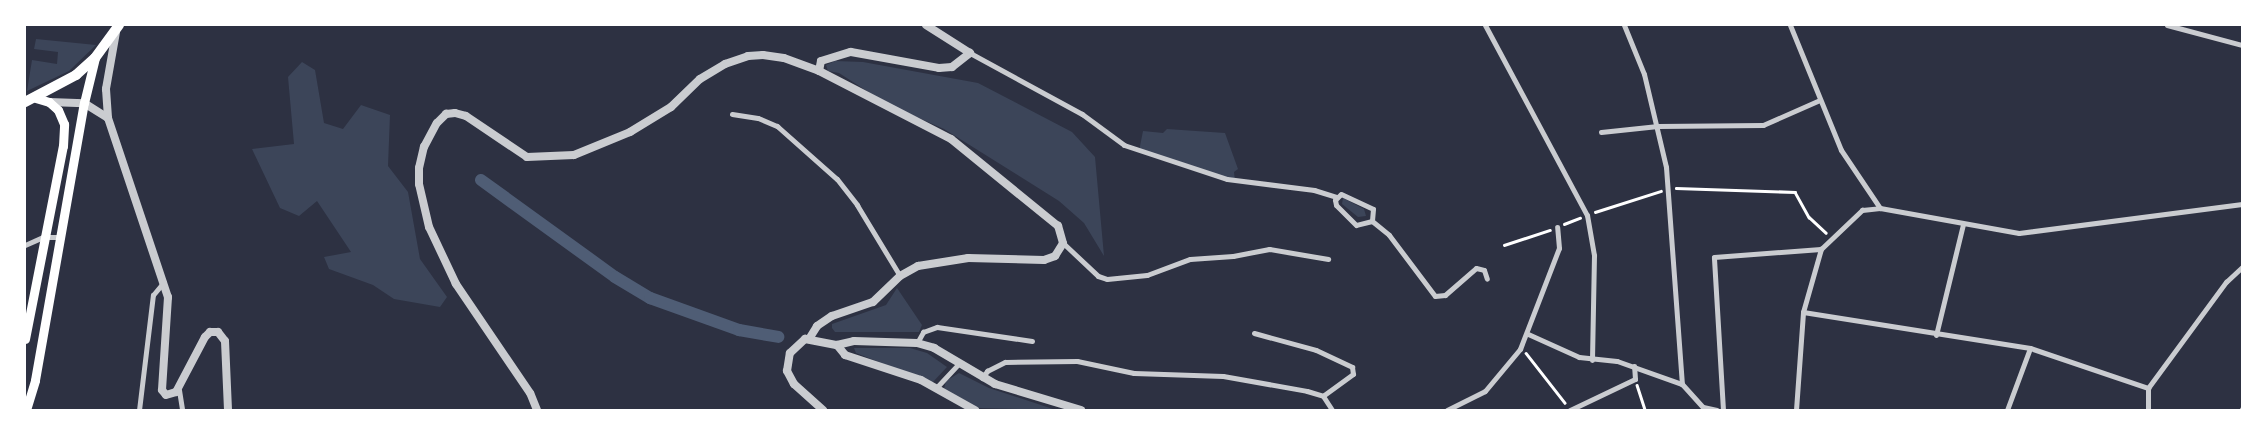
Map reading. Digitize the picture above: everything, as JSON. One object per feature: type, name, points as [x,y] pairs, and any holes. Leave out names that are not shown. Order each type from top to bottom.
[{"type":"main road","points":[[25,102],[36,98],[76,75],[95,58],[117,28]]},
{"type":"main road","points":[[26,410],[84,103],[95,58]]},
{"type":"main road","points":[[25,339],[43,237],[63,146],[64,124],[58,110],[49,102],[36,98]]},
{"type":"street","points":[[926,25],[970,53],[1082,114],[1124,145],[1228,179],[1314,190],[1336,197],[1346,194],[1373,209],[1372,221]]},
{"type":"street","points":[[1485,25],[1587,215],[1594,255],[1592,360]]},
{"type":"street","points":[[1624,25],[1644,74],[1658,126],[1669,188],[1682,384]]},
{"type":"street","points":[[1790,25],[1850,168],[1880,208]]},
{"type":"street","points":[[2167,25],[2242,45]]},
{"type":"street","points":[[117,28],[106,89],[108,118],[165,282],[168,296],[161,387],[166,395],[179,390]]},
{"type":"street","points":[[819,72],[822,61],[851,52],[939,68],[952,67],[970,53]]},
{"type":"street","points":[[537,410],[530,393],[456,284],[429,227],[419,184],[419,168],[424,146],[437,123],[446,114],[455,113],[466,116],[527,157],[574,155],[630,132],[671,107],[700,79],[725,64],[748,56],[763,55],[784,58],[819,72],[951,139],[1058,226],[1063,243],[1098,276],[1107,279],[1147,275],[1190,259],[1233,256],[1269,249],[1328,259]]},
{"type":"street","points":[[1601,132],[1658,126],[1763,125],[1820,100]]},
{"type":"street","points":[[49,102],[84,103],[108,118]]},
{"type":"street","points":[[732,114],[758,118],[777,126],[837,179],[857,205],[900,276]]},
{"type":"street","points":[[1336,197],[1336,206],[1356,225],[1372,221]]},
{"type":"street","points":[[1796,410],[1803,312],[1821,249],[1862,210],[1880,208],[2019,233],[2242,204]]},
{"type":"street","points":[[1372,221],[1389,235],[1435,296],[1444,295],[1476,268],[1484,270],[1487,279]]},
{"type":"street","points":[[1936,335],[1963,224]]},
{"type":"street","points":[[1447,410],[1485,391],[1520,349],[1528,334],[1559,248],[1557,227]]},
{"type":"street","points":[[25,245],[43,237],[60,237]]},
{"type":"street","points":[[809,340],[812,331],[824,321],[873,302],[900,276],[918,266],[968,258],[1044,260],[1055,256],[1063,243]]},
{"type":"street","points":[[1723,410],[1714,257],[1821,249]]},
{"type":"street","points":[[2148,410],[2148,388],[2226,282],[2242,267]]},
{"type":"street","points":[[140,410],[153,295],[165,282]]},
{"type":"street","points":[[1803,312],[1936,335],[2030,348],[2148,388]]},
{"type":"street","points":[[917,343],[923,332],[937,328],[1032,341]]},
{"type":"street","points":[[182,410],[179,390],[205,337],[210,332],[218,332],[225,342],[228,410]]},
{"type":"street","points":[[1254,333],[1316,350],[1352,367],[1353,374],[1322,396]]},
{"type":"street","points":[[1528,334],[1579,357],[1634,366],[1682,384],[1703,407],[1717,410]]},
{"type":"street","points":[[823,410],[794,384],[787,370],[787,361],[793,347],[809,340],[837,345],[854,341],[917,343],[934,348],[982,378],[1082,410]]},
{"type":"street","points":[[837,345],[845,355],[902,373],[936,388],[976,410]]},
{"type":"street","points":[[2007,410],[2030,348]]},
{"type":"street","points":[[982,378],[987,371],[1005,362],[1050,359],[1152,375],[1223,376],[1322,396],[1332,410]]},
{"type":"street","points":[[936,388],[958,364]]},
{"type":"street","points":[[1570,410],[1635,379],[1634,366]]},
{"type":"path","points":[[1520,349],[1570,410]]},
{"type":"path","points":[[1635,379],[1645,410]]},
{"type":"shaded area","points":[[36,39],[96,45],[69,71],[27,91],[32,60],[57,64],[58,52],[34,49]]},
{"type":"shaded area","points":[[835,61],[863,62],[978,83],[1072,132],[1095,157],[1104,256],[1084,223],[1059,201],[944,129],[887,104],[839,73],[828,71],[826,65]]},
{"type":"shaded area","points":[[302,62],[315,70],[324,123],[343,129],[361,105],[390,115],[388,166],[408,192],[420,259],[447,297],[440,307],[394,299],[373,285],[329,269],[324,257],[351,252],[317,201],[299,216],[280,208],[252,149],[294,144],[288,77]]},
{"type":"shaded area","points":[[1167,129],[1225,133],[1238,169],[1234,172],[1235,181],[1139,151],[1143,131],[1163,133]]},
{"type":"shaded area","points":[[1343,198],[1364,209],[1366,216],[1358,217],[1342,204]]},
{"type":"shaded area","points":[[897,288],[922,325],[919,332],[835,332],[832,328],[832,324],[886,305]]},
{"type":"shaded area","points":[[854,348],[910,348],[927,353],[947,367],[932,383],[856,353]]},
{"type":"shaded area","points":[[959,373],[989,388],[1056,410],[979,408],[944,389],[946,381]]},
{"type":"waterway","points":[[481,180],[615,277],[650,298],[739,330],[778,337]]}]
